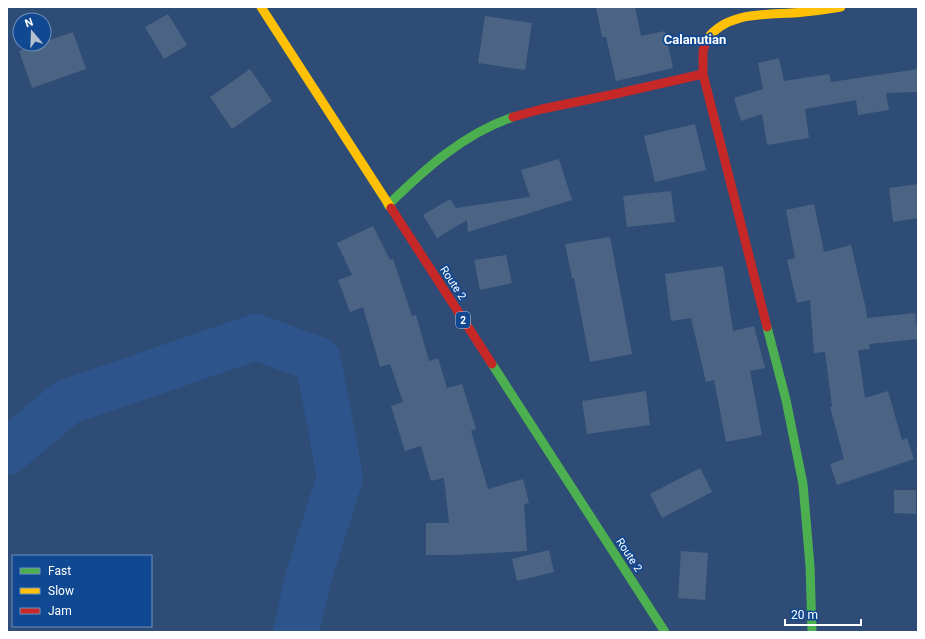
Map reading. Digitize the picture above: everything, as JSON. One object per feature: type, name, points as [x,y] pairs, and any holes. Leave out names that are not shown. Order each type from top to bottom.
[{"type":"main road","name":"Route 2","points":[[261,7],[665,632]]},
{"type":"main road","points":[[812,632],[810,566],[803,484],[786,400],[703,74],[703,52],[708,38],[719,28],[733,21],[751,15],[840,7]]},
{"type":"main road","points":[[388,205],[418,175],[439,157],[490,126],[510,118],[546,108],[703,74]]},
{"type":"building","points":[[596,7],[635,7],[641,36],[665,31],[673,68],[616,81],[606,37],[602,37]]},
{"type":"building","points":[[168,14],[187,45],[164,59],[145,27]]},
{"type":"building","points":[[485,16],[532,23],[525,70],[478,63]]},
{"type":"building","points":[[73,32],[86,69],[32,88],[19,52],[52,52],[52,39]]},
{"type":"building","points":[[779,58],[784,81],[829,74],[831,82],[918,69],[918,92],[886,93],[889,110],[858,115],[856,100],[805,109],[809,138],[767,145],[762,114],[741,121],[734,98],[763,89],[758,63]]},
{"type":"building","points":[[250,69],[272,101],[232,129],[210,97]]},
{"type":"building","points":[[695,124],[706,170],[655,182],[644,136]]},
{"type":"building","points":[[559,159],[572,200],[468,232],[467,220],[437,238],[423,215],[450,199],[456,208],[530,197],[521,170]]},
{"type":"building","points":[[918,184],[918,218],[893,222],[889,188]]},
{"type":"building","points":[[671,191],[675,222],[627,227],[623,196]]},
{"type":"building","points":[[814,204],[824,252],[851,245],[867,318],[915,313],[918,339],[869,344],[870,349],[858,350],[865,398],[888,391],[902,440],[907,438],[914,459],[837,485],[830,464],[844,459],[830,407],[832,407],[825,352],[814,353],[810,300],[797,303],[787,260],[795,258],[786,210]]},
{"type":"building","points":[[373,226],[390,260],[393,259],[412,316],[416,315],[429,361],[438,358],[447,388],[462,384],[476,429],[471,431],[488,489],[523,479],[529,503],[524,504],[527,551],[426,555],[426,523],[449,523],[444,478],[431,481],[421,446],[405,451],[391,406],[403,402],[390,364],[380,367],[363,307],[350,312],[338,280],[352,275],[337,243]]},
{"type":"building","points":[[610,237],[632,354],[590,362],[574,278],[572,278],[565,244]]},
{"type":"building","points":[[506,255],[512,283],[480,290],[474,260]]},
{"type":"building","points":[[723,266],[733,331],[754,326],[765,368],[750,371],[762,435],[726,442],[714,380],[706,382],[691,318],[671,321],[665,274]]},
{"type":"building","points":[[646,391],[650,425],[587,434],[582,401]]},
{"type":"building","points":[[700,468],[712,492],[662,518],[650,494]]},
{"type":"building","points":[[894,490],[916,490],[916,514],[894,513]]},
{"type":"building","points":[[549,550],[554,572],[517,581],[512,559]]},
{"type":"building","points":[[681,551],[708,553],[705,600],[678,598]]},
{"type":"waterway","points":[[7,452],[67,402],[256,337],[318,360],[340,477],[308,579],[296,632]]},
{"type":"traffic: fast","points":[[388,205],[416,178],[461,143],[495,124],[513,117]]},
{"type":"traffic: fast","points":[[767,327],[786,400],[803,484],[810,566],[812,632]]},
{"type":"traffic: fast","points":[[492,364],[665,632]]},
{"type":"traffic: slow","points":[[261,7],[391,208]]},
{"type":"traffic: slow","points":[[707,39],[716,29],[739,18],[765,14],[809,12],[841,7]]},
{"type":"traffic: jam","points":[[707,39],[703,51],[703,74],[767,327]]},
{"type":"traffic: jam","points":[[513,117],[542,109],[703,74]]},
{"type":"traffic: jam","points":[[391,208],[492,364]]},
{"type":"district","name":"Calanutian","points":[[695,39]]}]
